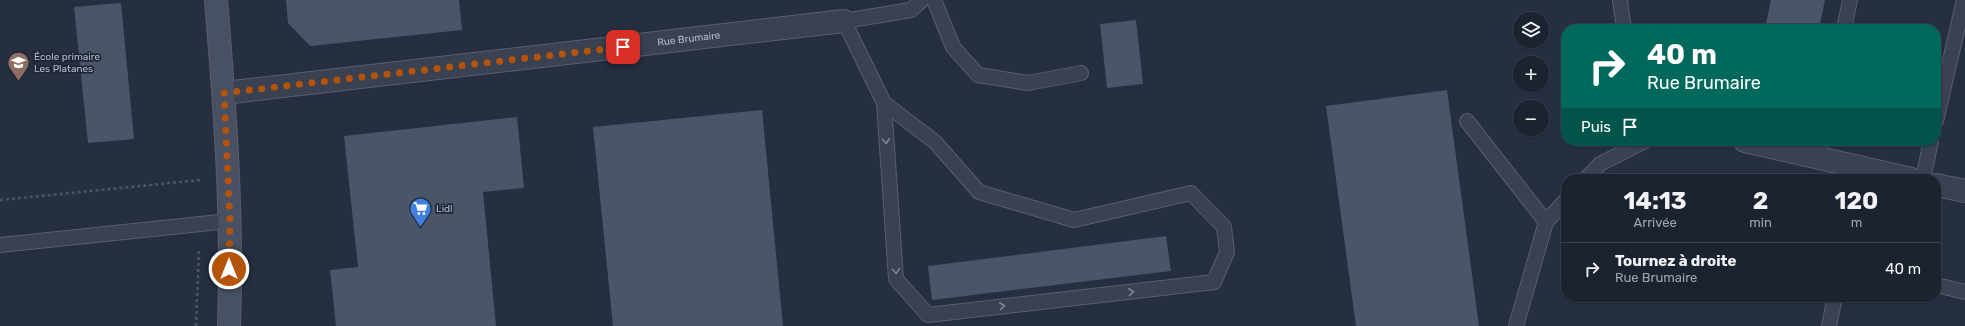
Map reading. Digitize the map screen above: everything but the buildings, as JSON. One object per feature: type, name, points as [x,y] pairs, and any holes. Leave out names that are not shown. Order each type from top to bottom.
[{"type":"street","points":[[216,0],[224,93],[230,221],[229,326]]},
{"type":"street","name":"Rue Brumaire","points":[[224,93],[844,21]]},
{"type":"street","points":[[1791,146],[1818,149],[1896,174]]},
{"type":"street","points":[[1941,186],[1965,191]]},
{"type":"lane","points":[[884,102],[935,142],[979,192],[1066,218],[1074,220],[1191,193],[1224,227],[1227,252],[1214,282],[928,315],[896,279],[884,102],[844,21],[911,10],[922,0]]},
{"type":"lane","points":[[934,0],[953,48],[978,75],[1028,83],[1081,72]]},
{"type":"lane","points":[[1620,0],[1623,24]]},
{"type":"lane","points":[[1845,24],[1850,0]]},
{"type":"lane","points":[[1941,99],[1964,0]]},
{"type":"lane","points":[[1467,122],[1546,222]]},
{"type":"lane","points":[[1591,174],[1600,164],[1635,146]]},
{"type":"lane","points":[[1924,174],[1930,146]]},
{"type":"lane","points":[[1516,326],[1546,222],[1561,206]]},
{"type":"lane","points":[[0,245],[230,221]]},
{"type":"lane","points":[[1941,286],[1965,292]]},
{"type":"lane","points":[[1829,326],[1834,302]]},
{"type":"path","points":[[196,326],[200,225],[198,173]]},
{"type":"path","points":[[0,200],[228,177]]},
{"type":"place","name":"École primaire Les Platanes","points":[[18,82]]},
{"type":"place","name":"Lidl","points":[[420,228]]},
{"type":"route","points":[[229,269],[230,221],[224,93],[623,47]]}]
